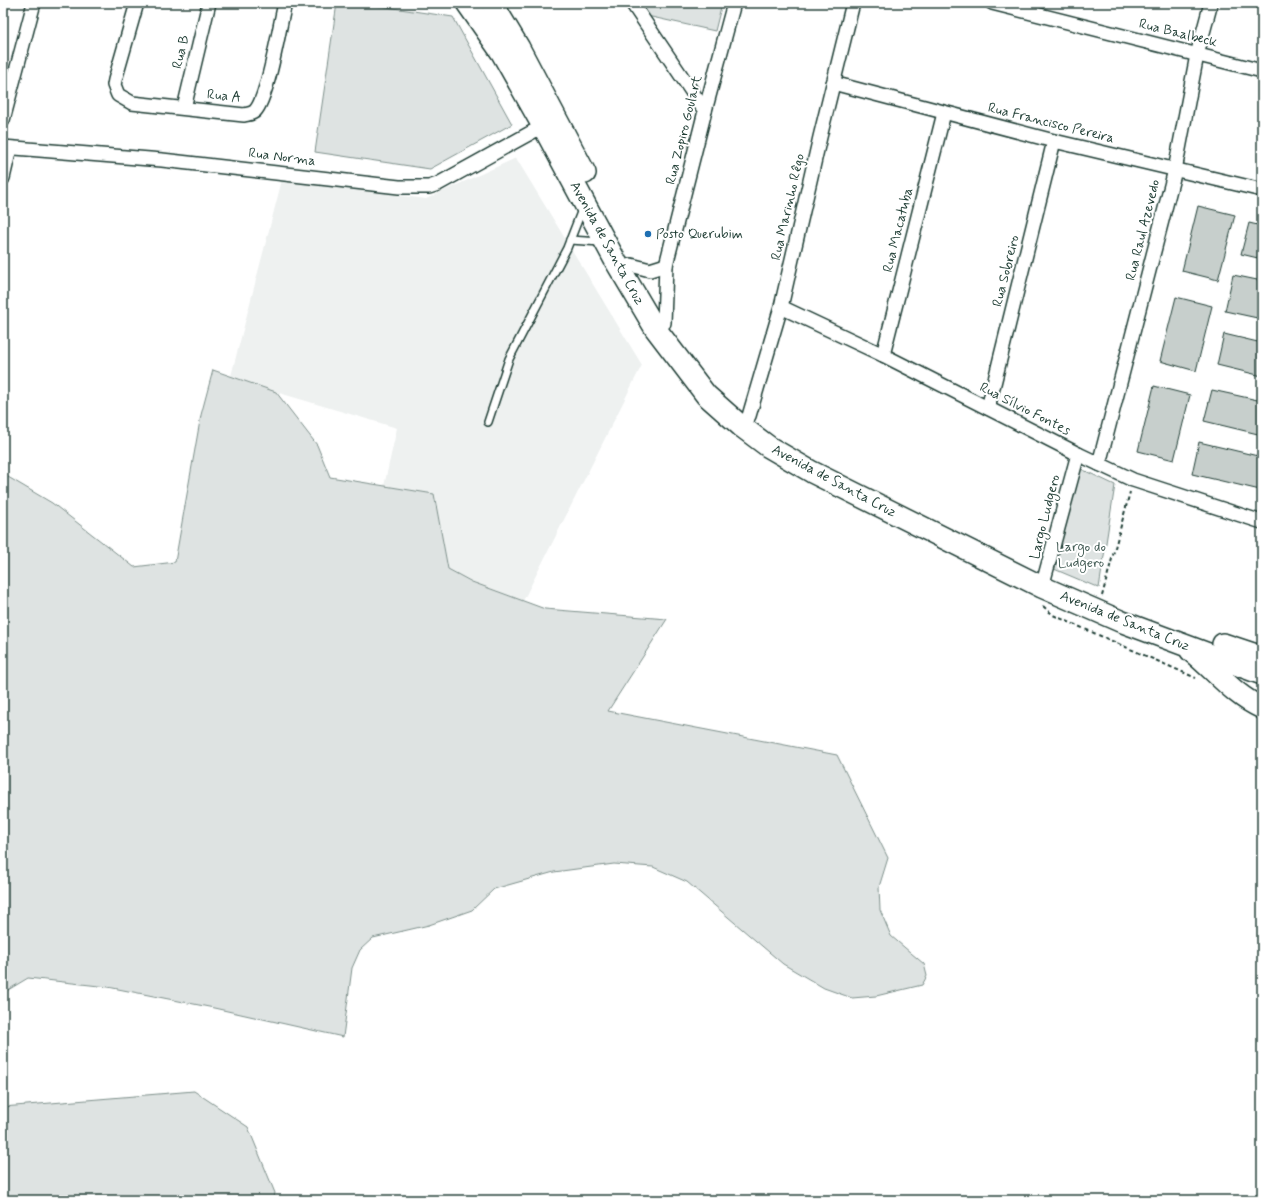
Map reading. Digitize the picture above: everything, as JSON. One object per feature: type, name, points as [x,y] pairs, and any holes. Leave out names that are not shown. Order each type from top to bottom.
[{"type":"main road","name":"Avenida de Santa Cruz","points":[[467,3],[502,53],[605,242],[655,328],[706,395],[741,426],[770,447],[812,472],[1043,589],[1262,674]]},
{"type":"main road","name":"Avenida de Santa Cruz","points":[[492,3],[556,117],[631,265],[664,323],[684,351],[713,383],[750,416],[773,435],[814,460],[924,517],[1043,589],[1101,599],[1237,650],[1262,657]]},
{"type":"main road","points":[[1173,640],[1192,652],[1236,693],[1249,702],[1262,708]]},
{"type":"street","points":[[3,120],[7,87],[34,3]]},
{"type":"street","name":"Rua A","points":[[137,3],[114,85],[118,95],[132,103],[244,115],[254,112],[265,93],[285,3]]},
{"type":"street","name":"Rua B","points":[[184,108],[209,3]]},
{"type":"street","points":[[632,3],[704,111]]},
{"type":"street","name":"Rua Zopiro Goulart","points":[[664,323],[666,265],[704,111],[734,3]]},
{"type":"street","name":"Rua Marinho Rêgo","points":[[750,416],[781,307],[853,3]]},
{"type":"street","name":"Rua Baalbeck","points":[[992,3],[1262,71]]},
{"type":"street","name":"Rua Raul Azevedo","points":[[1100,464],[1175,170],[1197,55],[1211,3]]},
{"type":"street","name":"Rua Francisco Pereira","points":[[833,83],[1054,141],[1262,190]]},
{"type":"street","name":"Rua Macatuba","points":[[882,355],[944,113]]},
{"type":"street","name":"Rua Norma","points":[[6,148],[162,160],[399,187],[428,187],[452,177],[543,126]]},
{"type":"street","name":"Rua Sobreiro","points":[[988,408],[1054,141]]},
{"type":"street","points":[[3,178],[6,148]]},
{"type":"street","points":[[631,265],[650,270],[666,265]]},
{"type":"street","name":"Rua Sílvio Fontes","points":[[781,307],[882,355],[1078,454],[1133,480],[1262,522]]},
{"type":"street","name":"Largo Ludgero","points":[[1043,589],[1078,454]]},
{"type":"lane","points":[[488,422],[509,359],[570,240],[585,203]]},
{"type":"lane","points":[[570,240],[605,242]]},
{"type":"path","points":[[1101,599],[1133,480]]},
{"type":"path","points":[[1043,589],[1053,615],[1199,679]]},
{"type":"shaded area","points":[[516,158],[642,365],[523,601],[472,582],[448,569],[434,494],[384,486],[397,428],[276,392],[231,376],[282,180],[426,199]]},
{"type":"green space","points":[[337,3],[360,3],[453,17],[512,124],[430,169],[315,152]]},
{"type":"green space","points":[[641,3],[722,3],[715,31],[638,14]]},
{"type":"green space","points":[[213,370],[276,392],[317,445],[330,477],[434,494],[448,569],[472,582],[545,609],[667,619],[608,711],[837,755],[888,858],[879,887],[880,910],[891,936],[924,964],[927,976],[922,985],[876,996],[852,998],[824,988],[783,964],[687,882],[653,867],[614,864],[554,872],[494,889],[472,910],[429,925],[373,938],[360,950],[352,968],[343,1037],[214,1008],[108,987],[28,978],[3,993],[3,474],[52,503],[134,567],[175,562],[201,415]]},
{"type":"green space","name":"Largo do Ludgero","points":[[1077,467],[1115,485],[1099,588],[1054,569]]},
{"type":"green space","points":[[194,1091],[248,1127],[275,1193],[273,1200],[3,1200],[3,1107]]},
{"type":"building","points":[[1198,206],[1235,215],[1218,280],[1182,271]]},
{"type":"building","points":[[1249,223],[1262,226],[1262,259],[1241,254]]},
{"type":"building","points":[[1233,275],[1262,281],[1262,319],[1225,311]]},
{"type":"building","points":[[1176,297],[1212,306],[1196,371],[1160,361]]},
{"type":"building","points":[[1224,334],[1262,343],[1262,376],[1217,365]]},
{"type":"building","points":[[1154,386],[1190,395],[1174,460],[1138,451]]},
{"type":"building","points":[[1212,390],[1262,401],[1262,435],[1204,421]]},
{"type":"building","points":[[1199,442],[1262,457],[1262,481],[1260,490],[1192,474]]},
{"type":"place","name":"Posto Querubim","points":[[648,234]]}]
